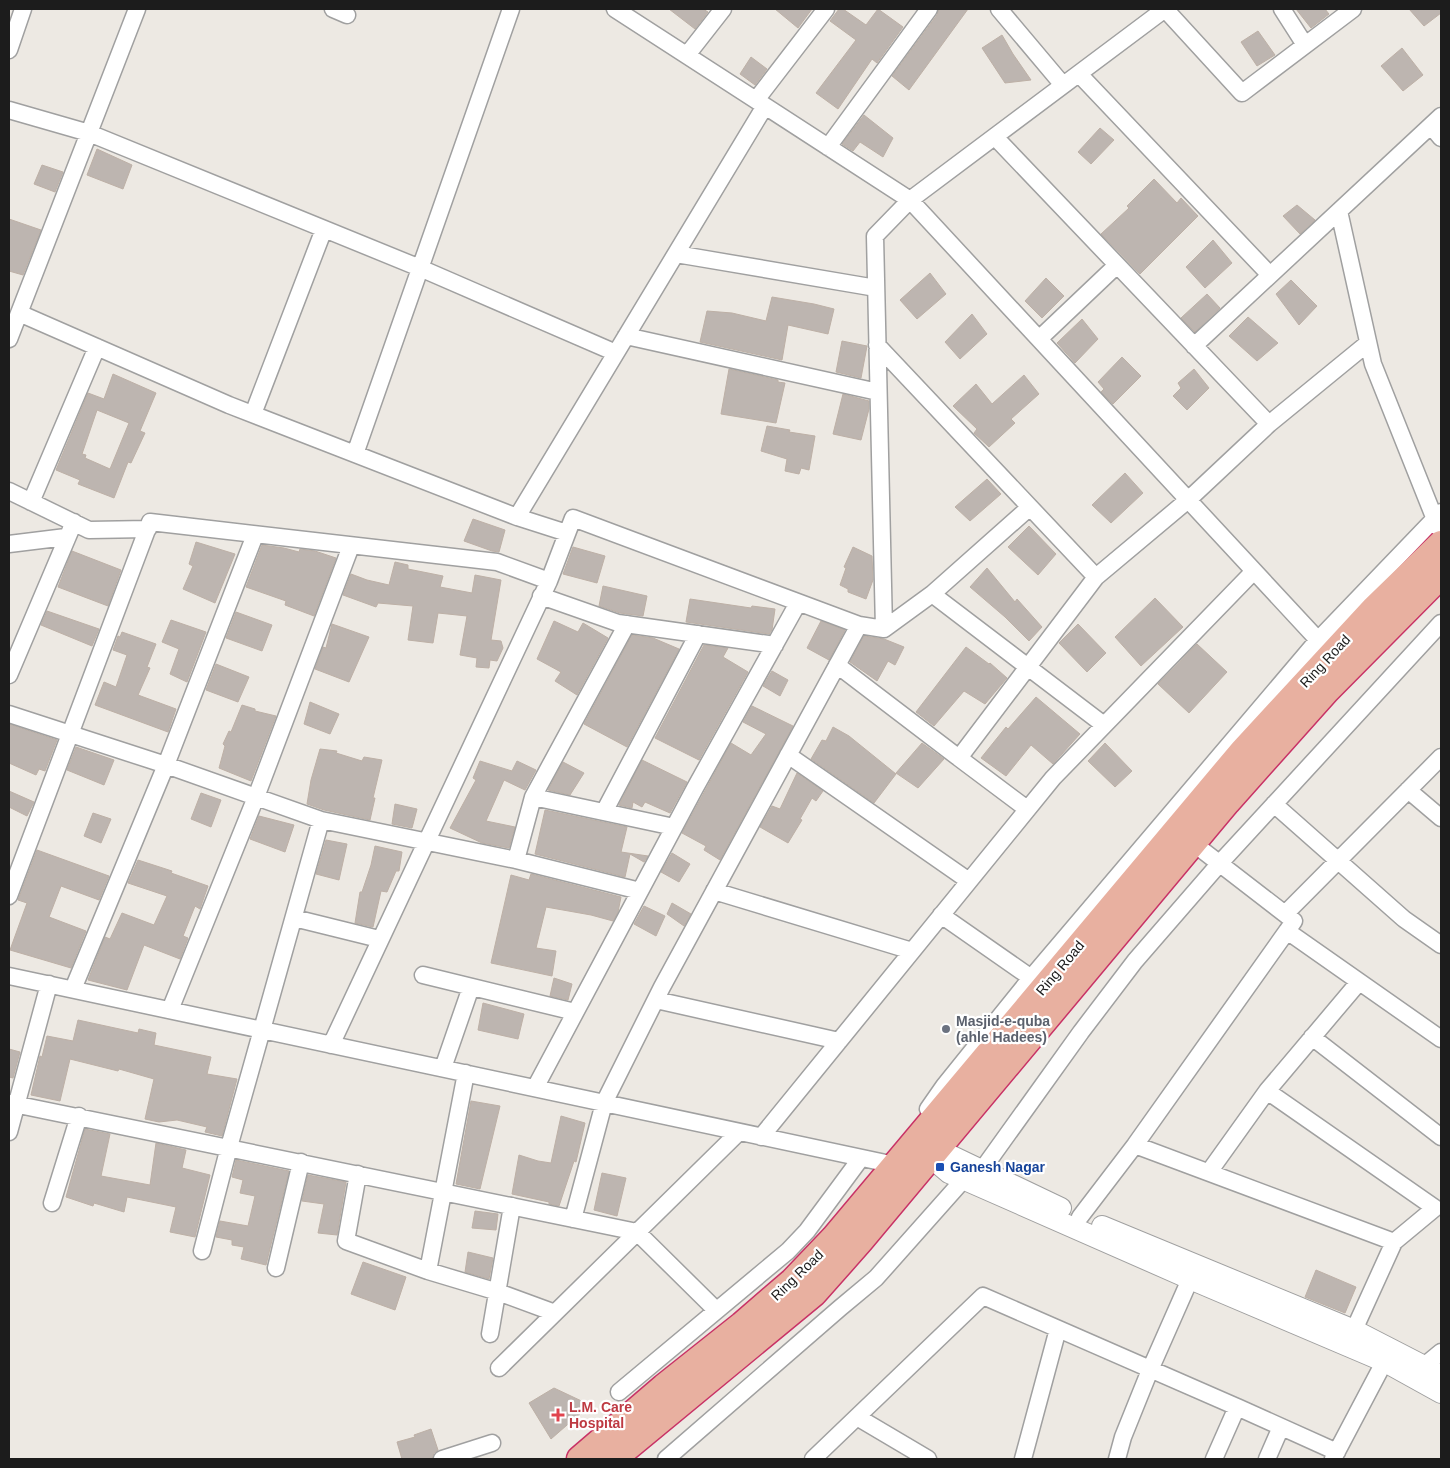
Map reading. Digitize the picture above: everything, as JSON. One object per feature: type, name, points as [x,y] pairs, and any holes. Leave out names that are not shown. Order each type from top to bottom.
[{"type":"highway","name":"Ring Road","points":[[612,1459],[814,1293],[860,1241],[917,1152],[1038,982],[1242,752],[1324,647],[1374,609],[1441,544]]},
{"type":"highway","name":"Ring Road","points":[[580,1459],[793,1281],[917,1152],[1326,691],[1441,575]]},
{"type":"street","points":[[9,50],[23,9]]},
{"type":"street","points":[[9,339],[137,9]]},
{"type":"street","points":[[355,454],[510,9]]},
{"type":"street","points":[[615,9],[910,200],[1324,647],[1438,515]]},
{"type":"street","points":[[687,55],[723,9]]},
{"type":"street","points":[[517,517],[676,254],[761,103],[826,9]]},
{"type":"street","points":[[828,147],[929,9]]},
{"type":"street","points":[[999,9],[1063,86]]},
{"type":"street","points":[[884,629],[875,236],[910,200],[1166,9],[1242,93],[1353,9]]},
{"type":"street","points":[[1282,9],[1305,45]]},
{"type":"street","points":[[1079,74],[1270,276]]},
{"type":"street","points":[[9,110],[89,133],[420,268],[616,353]]},
{"type":"street","points":[[1194,346],[1339,211],[1438,127]]},
{"type":"street","points":[[995,137],[1269,424]]},
{"type":"street","points":[[1339,211],[1373,364],[1438,515],[1441,536]]},
{"type":"street","points":[[253,414],[324,229]]},
{"type":"street","points":[[676,254],[876,288]]},
{"type":"street","points":[[1039,339],[1117,264]]},
{"type":"street","points":[[19,313],[253,414],[517,517],[567,532]]},
{"type":"street","points":[[626,336],[878,392]]},
{"type":"street","points":[[958,758],[1096,577],[1188,500],[1269,424],[1368,343]]},
{"type":"street","points":[[877,345],[1096,577]]},
{"type":"street","points":[[31,502],[97,348]]},
{"type":"street","points":[[9,491],[89,530],[148,529]]},
{"type":"street","points":[[331,1045],[545,588],[573,518],[859,625],[884,629],[932,594],[1030,507]]},
{"type":"street","points":[[9,675],[74,522]]},
{"type":"street","points":[[9,896],[150,522],[497,562],[545,588],[618,623],[775,645]]},
{"type":"street","points":[[73,989],[166,765],[255,535]]},
{"type":"street","points":[[9,544],[66,537]]},
{"type":"street","points":[[170,1010],[256,797],[351,546]]},
{"type":"street","points":[[761,1136],[1053,778],[1254,572]]},
{"type":"street","points":[[932,594],[1104,725]]},
{"type":"street","points":[[535,1088],[674,827],[798,603]]},
{"type":"street","points":[[982,1170],[1081,1032],[1135,961],[1220,863],[1441,623]]},
{"type":"street","points":[[516,860],[533,797],[627,624]]},
{"type":"street","points":[[573,1219],[604,1103],[714,891],[859,625]]},
{"type":"street","points":[[604,812],[698,634]]},
{"type":"street","points":[[837,665],[1027,809]]},
{"type":"street","points":[[9,714],[166,765],[321,820],[516,860],[640,891]]},
{"type":"street","points":[[788,755],[969,882]]},
{"type":"street","points":[[1285,914],[1441,757]]},
{"type":"street","points":[[1408,790],[1441,818]]},
{"type":"street","points":[[533,797],[674,827]]},
{"type":"street","points":[[1274,804],[1404,918],[1441,945]]},
{"type":"street","points":[[202,1251],[229,1147],[264,1030],[321,820]]},
{"type":"street","points":[[1080,1217],[1135,1145],[1294,921],[1193,843]]},
{"type":"street","points":[[714,891],[912,951]]},
{"type":"street","points":[[941,916],[1038,982]]},
{"type":"street","points":[[294,918],[380,939]]},
{"type":"street","points":[[1286,931],[1441,1039]]},
{"type":"street","points":[[423,975],[575,1012]]},
{"type":"street","points":[[9,976],[861,1158],[917,1152],[952,1156],[1193,1272],[1354,1330],[1441,1393]]},
{"type":"street","points":[[1209,1172],[1267,1091],[1359,982]]},
{"type":"street","points":[[9,1132],[13,1104],[49,984]]},
{"type":"street","points":[[443,1068],[472,986]]},
{"type":"street","points":[[656,1000],[839,1041]]},
{"type":"street","points":[[1312,1037],[1441,1137]]},
{"type":"street","points":[[428,1271],[466,1074]]},
{"type":"street","points":[[1267,1091],[1438,1210],[1394,1242],[1354,1330]]},
{"type":"street","points":[[13,1104],[79,1116],[637,1232],[716,1310]]},
{"type":"street","points":[[52,1203],[79,1116]]},
{"type":"street","points":[[499,1368],[739,1132]]},
{"type":"street","points":[[1135,1145],[1394,1242]]},
{"type":"street","points":[[917,1152],[949,1173],[1193,1272],[1388,1356],[1424,1366],[1441,1376]]},
{"type":"street","points":[[619,1392],[788,1251],[807,1231],[861,1158]]},
{"type":"street","points":[[276,1268],[301,1162]]},
{"type":"street","points":[[358,1174],[346,1241],[428,1271],[498,1292],[555,1313]]},
{"type":"street","points":[[666,1459],[876,1278],[964,1179]]},
{"type":"street","points":[[490,1334],[512,1206]]},
{"type":"street","points":[[1117,1459],[1123,1437],[1150,1370],[1193,1272]]},
{"type":"street","points":[[813,1459],[983,1296],[1281,1427],[1335,1456],[1388,1356]]},
{"type":"street","points":[[1023,1459],[1058,1329]]},
{"type":"street","points":[[1424,1366],[1441,1352]]},
{"type":"street","points":[[1214,1459],[1237,1407]]},
{"type":"street","points":[[857,1417],[928,1459]]},
{"type":"street","points":[[1267,1459],[1281,1427]]},
{"type":"street","points":[[442,1459],[492,1443]]},
{"type":"building","points":[[669,9],[703,9],[708,12],[695,29]]},
{"type":"building","points":[[775,9],[812,9],[798,28]]},
{"type":"building","points":[[839,9],[843,9],[866,25],[878,9],[903,27],[877,63],[872,59],[838,109],[816,93],[856,40],[830,21]]},
{"type":"building","points":[[939,9],[968,9],[909,90],[892,76],[937,15]]},
{"type":"building","points":[[1296,9],[1325,9],[1329,14],[1311,28]]},
{"type":"building","points":[[1409,9],[1441,9],[1441,13],[1424,26]]},
{"type":"building","points":[[1258,31],[1275,55],[1257,66],[1241,42]]},
{"type":"building","points":[[1002,35],[1031,80],[1005,83],[982,48]]},
{"type":"building","points":[[1402,48],[1423,75],[1403,91],[1381,66]]},
{"type":"building","points":[[751,57],[767,69],[755,85],[740,74]]},
{"type":"building","points":[[864,115],[893,138],[883,157],[860,142],[853,151],[842,144]]},
{"type":"building","points":[[1100,128],[1114,140],[1091,164],[1078,152]]},
{"type":"building","points":[[97,149],[132,165],[123,189],[87,175]]},
{"type":"building","points":[[42,165],[63,172],[55,192],[34,184]]},
{"type":"building","points":[[1154,179],[1177,203],[1181,198],[1198,216],[1140,274],[1101,234],[1129,208],[1127,206]]},
{"type":"building","points":[[1297,205],[1315,220],[1300,234],[1283,216]]},
{"type":"building","points":[[9,219],[41,230],[23,275],[9,271]]},
{"type":"building","points":[[1213,240],[1232,263],[1205,288],[1186,267]]},
{"type":"building","points":[[930,273],[946,294],[917,319],[900,300]]},
{"type":"building","points":[[1046,278],[1064,296],[1042,318],[1025,301]]},
{"type":"building","points":[[1291,280],[1317,306],[1299,325],[1276,294]]},
{"type":"building","points":[[1207,294],[1220,308],[1195,332],[1181,318]]},
{"type":"building","points":[[772,297],[834,309],[828,334],[788,325],[782,360],[700,342],[707,311],[732,313],[766,321]]},
{"type":"building","points":[[972,314],[987,334],[960,359],[945,342]]},
{"type":"building","points":[[1248,317],[1278,343],[1257,361],[1229,336]]},
{"type":"building","points":[[1082,319],[1098,339],[1075,363],[1057,343]]},
{"type":"building","points":[[842,341],[867,346],[861,378],[836,372]]},
{"type":"building","points":[[1122,357],[1141,376],[1113,404],[1101,392],[1104,389],[1098,382]]},
{"type":"building","points":[[729,369],[785,383],[776,423],[721,414]]},
{"type":"building","points":[[1194,369],[1209,388],[1187,410],[1173,396],[1181,388],[1178,383]]},
{"type":"building","points":[[113,374],[156,393],[140,431],[145,433],[131,463],[128,462],[114,498],[78,484],[80,480],[56,470],[88,393],[104,399]],"holes":[[[97,410],[129,423],[110,469],[85,458],[86,455],[82,454]]]},
{"type":"building","points":[[1024,375],[1039,394],[1011,419],[1015,423],[989,447],[974,433],[977,429],[953,406],[976,384],[992,404]]},
{"type":"building","points":[[843,394],[869,401],[869,409],[861,440],[833,434]]},
{"type":"building","points":[[767,426],[815,436],[809,470],[801,468],[799,474],[785,471],[787,459],[761,451]]},
{"type":"building","points":[[1125,473],[1143,493],[1111,523],[1092,505]]},
{"type":"building","points":[[987,479],[1001,494],[970,521],[955,507]]},
{"type":"building","points":[[473,519],[505,530],[499,552],[464,541]]},
{"type":"building","points":[[1029,526],[1056,554],[1038,575],[1008,547]]},
{"type":"building","points":[[196,542],[235,554],[215,603],[183,589],[193,566],[189,564]]},
{"type":"building","points":[[262,545],[299,552],[300,549],[315,551],[336,558],[314,616],[285,605],[286,601],[246,587]]},
{"type":"building","points":[[573,547],[605,556],[597,583],[563,574]]},
{"type":"building","points":[[853,547],[872,556],[873,580],[866,599],[848,592],[848,589],[840,585],[846,568],[844,567]]},
{"type":"building","points":[[72,551],[121,570],[108,606],[58,587]]},
{"type":"building","points":[[395,562],[408,565],[408,569],[443,576],[440,587],[472,593],[475,575],[501,580],[491,640],[501,641],[503,648],[497,661],[490,660],[489,668],[476,667],[477,658],[460,655],[467,616],[438,613],[433,643],[408,640],[413,606],[378,603],[376,607],[343,595],[351,574],[389,585]]},
{"type":"building","points":[[987,568],[1015,602],[1017,599],[1042,627],[1029,641],[1005,617],[970,587]]},
{"type":"building","points":[[603,586],[647,596],[643,616],[620,613],[599,606]]},
{"type":"building","points":[[1155,598],[1183,627],[1141,666],[1115,637]]},
{"type":"building","points":[[690,599],[751,608],[752,606],[775,609],[772,630],[769,634],[686,622]]},
{"type":"building","points":[[47,611],[99,629],[92,646],[41,625]]},
{"type":"building","points":[[236,612],[272,625],[262,651],[226,638]]},
{"type":"building","points":[[171,620],[206,632],[187,682],[170,674],[179,649],[162,642]]},
{"type":"building","points":[[554,621],[578,632],[583,623],[608,638],[577,695],[555,681],[561,672],[537,659]]},
{"type":"building","points":[[821,621],[845,630],[829,660],[807,648]]},
{"type":"building","points":[[332,624],[369,637],[349,682],[315,669],[323,647],[326,648]]},
{"type":"building","points":[[1078,624],[1106,653],[1087,672],[1059,643]]},
{"type":"building","points":[[122,632],[156,644],[147,667],[150,668],[138,695],[176,709],[168,732],[95,705],[104,682],[116,687],[127,655],[113,650],[118,636],[120,637]]},
{"type":"building","points":[[632,635],[653,638],[679,649],[627,747],[584,724]]},
{"type":"building","points":[[864,636],[884,639],[904,647],[895,665],[888,661],[877,681],[850,662]]},
{"type":"building","points":[[1197,644],[1227,672],[1189,713],[1158,684]]},
{"type":"building","points":[[704,645],[728,648],[723,657],[748,672],[699,760],[655,738]]},
{"type":"building","points":[[966,647],[990,663],[1007,678],[985,704],[964,691],[934,726],[916,712]]},
{"type":"building","points":[[216,664],[249,677],[238,702],[206,690]]},
{"type":"building","points":[[772,671],[788,680],[780,696],[763,686]]},
{"type":"building","points":[[1036,697],[1080,734],[1053,764],[1031,745],[1006,776],[981,758],[1006,727],[1008,729]]},
{"type":"building","points":[[310,702],[339,714],[330,734],[304,724]]},
{"type":"building","points":[[242,705],[255,709],[255,711],[276,716],[251,781],[219,768],[225,746],[223,744],[229,731],[231,732]]},
{"type":"building","points":[[752,706],[793,726],[720,860],[704,850],[706,846],[682,833],[731,743],[751,755],[766,734],[743,722]]},
{"type":"building","points":[[9,724],[57,740],[45,771],[39,769],[36,775],[9,763]]},
{"type":"building","points":[[833,727],[849,736],[896,774],[874,803],[811,759],[822,740],[826,741]]},
{"type":"building","points":[[922,743],[944,759],[918,788],[896,773]]},
{"type":"building","points":[[1105,743],[1132,771],[1115,787],[1088,761]]},
{"type":"building","points":[[76,747],[114,760],[104,785],[67,770]]},
{"type":"building","points":[[320,749],[337,751],[336,753],[362,761],[364,757],[382,760],[370,820],[324,810],[307,804],[311,780]]},
{"type":"building","points":[[642,760],[687,782],[670,813],[645,802],[642,807],[633,802],[632,808],[619,805]]},
{"type":"building","points":[[480,761],[512,771],[517,761],[536,770],[525,790],[504,780],[486,821],[515,827],[509,848],[482,843],[450,828],[476,780],[473,778]]},
{"type":"building","points":[[563,762],[584,773],[570,795],[548,790]]},
{"type":"building","points":[[797,773],[823,791],[816,801],[812,798],[800,819],[802,820],[788,843],[760,827],[772,806],[780,809]]},
{"type":"building","points":[[9,791],[34,802],[27,816],[9,807]]},
{"type":"building","points":[[201,793],[221,800],[211,827],[191,819]]},
{"type":"building","points":[[395,804],[417,809],[412,828],[392,824]]},
{"type":"building","points":[[545,810],[627,827],[621,852],[648,856],[644,862],[630,854],[625,877],[535,854]]},
{"type":"building","points":[[93,813],[111,819],[101,843],[84,836]]},
{"type":"building","points":[[259,816],[294,825],[285,852],[250,839]]},
{"type":"building","points":[[326,840],[347,844],[339,880],[316,874]]},
{"type":"building","points":[[375,846],[402,852],[399,871],[396,871],[387,892],[381,891],[373,927],[355,923],[360,892],[362,892],[371,865]]},
{"type":"building","points":[[37,850],[109,876],[99,900],[61,886],[49,917],[86,931],[71,968],[10,950],[27,903],[18,900]]},
{"type":"building","points":[[672,853],[690,864],[679,882],[661,872]]},
{"type":"building","points":[[138,860],[172,871],[171,873],[208,886],[200,909],[195,906],[183,936],[188,938],[180,959],[144,945],[127,990],[88,980],[105,937],[110,939],[122,913],[154,925],[167,896],[128,883]]},
{"type":"building","points":[[531,874],[621,897],[618,912],[613,921],[546,907],[536,948],[556,951],[552,976],[491,963],[511,875],[529,880]]},
{"type":"building","points":[[672,903],[691,914],[684,926],[667,914]]},
{"type":"building","points":[[644,906],[665,916],[656,936],[634,924]]},
{"type":"building","points":[[554,978],[572,984],[568,1000],[550,996]]},
{"type":"building","points":[[483,1003],[524,1014],[518,1039],[478,1030]]},
{"type":"building","points":[[78,1020],[138,1033],[139,1029],[156,1033],[154,1045],[211,1057],[207,1074],[237,1079],[222,1136],[205,1132],[207,1127],[177,1120],[159,1122],[145,1119],[154,1079],[119,1069],[118,1071],[70,1059],[60,1101],[31,1095],[40,1056],[42,1057],[47,1036],[73,1041]]},
{"type":"building","points":[[9,1049],[20,1052],[13,1078],[9,1077]]},
{"type":"building","points":[[471,1101],[500,1106],[480,1189],[456,1184]]},
{"type":"building","points":[[561,1116],[585,1123],[576,1162],[574,1161],[559,1206],[512,1194],[519,1155],[551,1163]]},
{"type":"building","points":[[85,1129],[110,1134],[101,1176],[150,1185],[156,1143],[186,1150],[182,1168],[210,1175],[195,1237],[170,1232],[176,1207],[127,1197],[124,1212],[94,1203],[93,1206],[66,1197]]},
{"type":"building","points":[[236,1160],[289,1171],[266,1265],[241,1259],[244,1247],[232,1245],[232,1240],[216,1237],[220,1221],[248,1226],[255,1196],[240,1193],[243,1180],[232,1177]]},
{"type":"building","points":[[602,1173],[626,1178],[617,1216],[594,1210]]},
{"type":"building","points":[[308,1175],[346,1182],[337,1235],[318,1233],[324,1204],[302,1201]]},
{"type":"building","points":[[475,1211],[498,1214],[496,1230],[472,1228]]},
{"type":"building","points":[[468,1252],[493,1258],[489,1279],[465,1272]]},
{"type":"building","points":[[363,1262],[406,1277],[395,1310],[351,1294]]},
{"type":"building","points":[[1316,1270],[1356,1287],[1345,1313],[1305,1297]]},
{"type":"building","points":[[554,1388],[590,1405],[551,1439],[529,1403]]},
{"type":"building","points":[[431,1429],[438,1450],[434,1453],[432,1459],[402,1459],[397,1442],[415,1437],[414,1435]]},
{"type":"place","name":"Masjid-e-quba (ahle Hadees)","points":[[946,1029]]},
{"type":"place","name":"Ganesh Nagar","points":[[940,1167]]},
{"type":"place","name":"L.M. Care Hospital","points":[[558,1415]]}]
